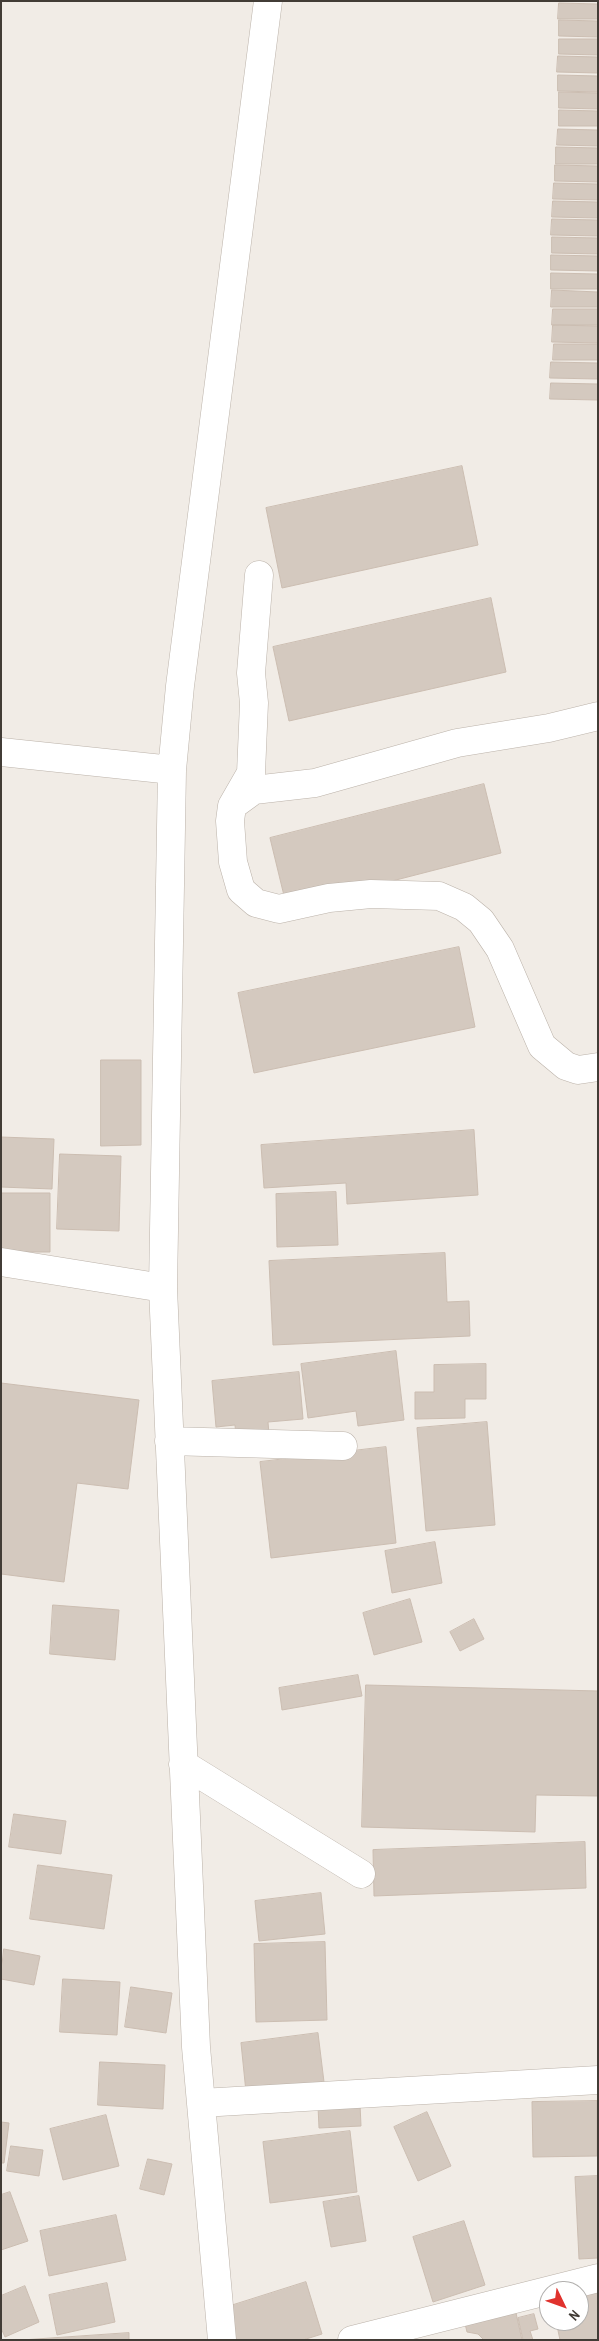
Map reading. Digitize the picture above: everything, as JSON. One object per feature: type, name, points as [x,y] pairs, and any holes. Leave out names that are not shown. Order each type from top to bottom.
[{"type":"street","points":[[222,2340],[196,2047],[162,1288],[172,770],[180,686],[268,1]]},
{"type":"street","points":[[259,575],[251,674],[254,703],[250,773],[232,806],[230,821],[233,862],[241,890],[256,902],[279,909],[329,898],[413,893],[439,896],[464,907],[480,921],[500,949],[542,1046],[566,1066],[578,1070],[598,1066]]},
{"type":"street","points":[[232,806],[254,790],[315,782],[457,743],[549,728],[598,716]]},
{"type":"street","points":[[1,752],[172,770]]},
{"type":"street","points":[[1,1262],[162,1288]]},
{"type":"street","points":[[169,1441],[343,1446]]},
{"type":"street","points":[[184,1764],[361,1874]]},
{"type":"street","points":[[201,2104],[598,2080]]},
{"type":"street","points":[[352,2340],[598,2278]]},
{"type":"building","points":[[559,3],[598,4],[598,19],[558,19]]},
{"type":"building","points":[[559,20],[598,21],[598,37],[559,36]]},
{"type":"building","points":[[559,39],[598,39],[598,55],[559,54]]},
{"type":"building","points":[[558,56],[598,57],[598,73],[557,72]]},
{"type":"building","points":[[558,75],[598,76],[598,92],[558,91]]},
{"type":"building","points":[[559,92],[598,93],[598,109],[559,108]]},
{"type":"building","points":[[559,110],[598,111],[598,126],[559,126]]},
{"type":"building","points":[[558,129],[598,130],[598,146],[557,145]]},
{"type":"building","points":[[556,147],[598,148],[598,164],[556,164]]},
{"type":"building","points":[[555,165],[598,166],[598,182],[555,181]]},
{"type":"building","points":[[554,183],[598,184],[598,200],[553,199]]},
{"type":"building","points":[[553,201],[598,202],[598,218],[552,217]]},
{"type":"building","points":[[552,219],[598,220],[598,236],[551,235]]},
{"type":"building","points":[[552,237],[598,238],[598,254],[552,253]]},
{"type":"building","points":[[551,255],[598,256],[598,271],[551,270]]},
{"type":"building","points":[[551,273],[598,274],[598,289],[551,289]]},
{"type":"building","points":[[552,290],[598,292],[598,307],[551,307]]},
{"type":"building","points":[[553,309],[598,309],[598,325],[552,325]]},
{"type":"building","points":[[553,325],[598,326],[598,343],[552,342]]},
{"type":"building","points":[[554,344],[598,344],[598,360],[553,360]]},
{"type":"building","points":[[551,362],[598,363],[598,379],[550,378]]},
{"type":"building","points":[[551,383],[598,384],[598,400],[550,399]]},
{"type":"building","points":[[462,466],[478,545],[282,588],[266,508]]},
{"type":"building","points":[[491,598],[506,672],[289,721],[273,647]]},
{"type":"building","points":[[484,784],[501,853],[287,908],[270,838]]},
{"type":"building","points":[[459,947],[475,1027],[254,1073],[238,993]]},
{"type":"building","points":[[101,1060],[141,1060],[141,1145],[101,1146]]},
{"type":"building","points":[[474,1130],[478,1195],[347,1204],[346,1183],[264,1188],[261,1145]]},
{"type":"building","points":[[1,1137],[54,1139],[52,1189],[1,1187]]},
{"type":"building","points":[[60,1154],[121,1156],[119,1231],[57,1229]]},
{"type":"building","points":[[336,1192],[338,1245],[277,1247],[276,1194]]},
{"type":"building","points":[[1,1193],[50,1193],[50,1252],[2,1252]]},
{"type":"building","points":[[445,1253],[447,1302],[469,1301],[470,1336],[273,1345],[269,1261]]},
{"type":"building","points":[[396,1351],[404,1420],[358,1426],[356,1411],[308,1418],[301,1364]]},
{"type":"building","points":[[486,1364],[486,1399],[465,1399],[465,1418],[415,1419],[415,1392],[434,1392],[434,1365]]},
{"type":"building","points":[[299,1372],[303,1419],[268,1422],[269,1434],[236,1437],[235,1425],[216,1427],[212,1381]]},
{"type":"building","points":[[1,1383],[139,1400],[128,1489],[77,1483],[64,1582],[1,1574]]},
{"type":"building","points":[[487,1422],[495,1525],[426,1531],[417,1428]]},
{"type":"building","points":[[386,1447],[396,1543],[271,1558],[260,1462]]},
{"type":"building","points":[[435,1542],[442,1583],[392,1593],[385,1551]]},
{"type":"building","points":[[410,1599],[422,1642],[374,1655],[363,1613]]},
{"type":"building","points":[[53,1605],[119,1610],[115,1660],[50,1654]]},
{"type":"building","points":[[474,1619],[484,1639],[460,1651],[450,1632]]},
{"type":"building","points":[[358,1675],[362,1696],[282,1710],[279,1688]]},
{"type":"building","points":[[366,1685],[598,1691],[598,1796],[536,1795],[535,1832],[362,1827]]},
{"type":"building","points":[[14,1814],[66,1821],[61,1854],[9,1847]]},
{"type":"building","points":[[585,1842],[586,1888],[374,1896],[373,1850]]},
{"type":"building","points":[[38,1865],[112,1875],[104,1929],[30,1919]]},
{"type":"building","points":[[321,1893],[325,1934],[259,1941],[255,1901]]},
{"type":"building","points":[[325,1942],[327,2020],[256,2022],[254,1944]]},
{"type":"building","points":[[4,1949],[40,1956],[34,1985],[1,1979]]},
{"type":"building","points":[[63,1979],[120,1982],[117,2035],[60,2032]]},
{"type":"building","points":[[131,1987],[172,1993],[166,2033],[125,2027]]},
{"type":"building","points":[[318,2033],[324,2082],[246,2092],[241,2043]]},
{"type":"building","points":[[100,2062],[165,2065],[163,2109],[98,2105]]},
{"type":"building","points":[[597,2101],[597,2156],[533,2157],[532,2102]]},
{"type":"building","points":[[360,2104],[361,2126],[319,2128],[318,2106]]},
{"type":"building","points":[[427,2112],[451,2166],[418,2181],[394,2127]]},
{"type":"building","points":[[106,2115],[119,2166],[63,2180],[50,2129]]},
{"type":"building","points":[[1,2122],[9,2123],[4,2163],[1,2163]]},
{"type":"building","points":[[350,2131],[357,2192],[270,2203],[263,2142]]},
{"type":"building","points":[[11,2146],[43,2150],[39,2176],[7,2171]]},
{"type":"building","points":[[148,2159],[172,2164],[164,2195],[140,2189]]},
{"type":"building","points":[[598,2176],[598,2258],[579,2259],[575,2177]]},
{"type":"building","points":[[10,2192],[28,2241],[1,2250],[1,2195]]},
{"type":"building","points":[[359,2196],[366,2241],[331,2247],[323,2202]]},
{"type":"building","points":[[116,2215],[126,2260],[49,2276],[40,2231]]},
{"type":"building","points":[[464,2221],[485,2285],[433,2302],[413,2237]]},
{"type":"building","points":[[306,2282],[322,2334],[303,2340],[234,2340],[224,2308]]},
{"type":"building","points":[[107,2283],[115,2322],[57,2335],[49,2295]]},
{"type":"building","points":[[25,2286],[39,2322],[5,2337],[1,2328],[1,2296]]},
{"type":"building","points":[[598,2289],[598,2340],[560,2340],[558,2331],[589,2331],[589,2291]]},
{"type":"building","points":[[514,2304],[522,2340],[484,2340],[478,2334],[467,2332],[463,2315]]},
{"type":"building","points":[[534,2314],[538,2329],[530,2331],[533,2340],[523,2340],[518,2318]]},
{"type":"building","points":[[129,2333],[129,2340],[22,2340]]}]
